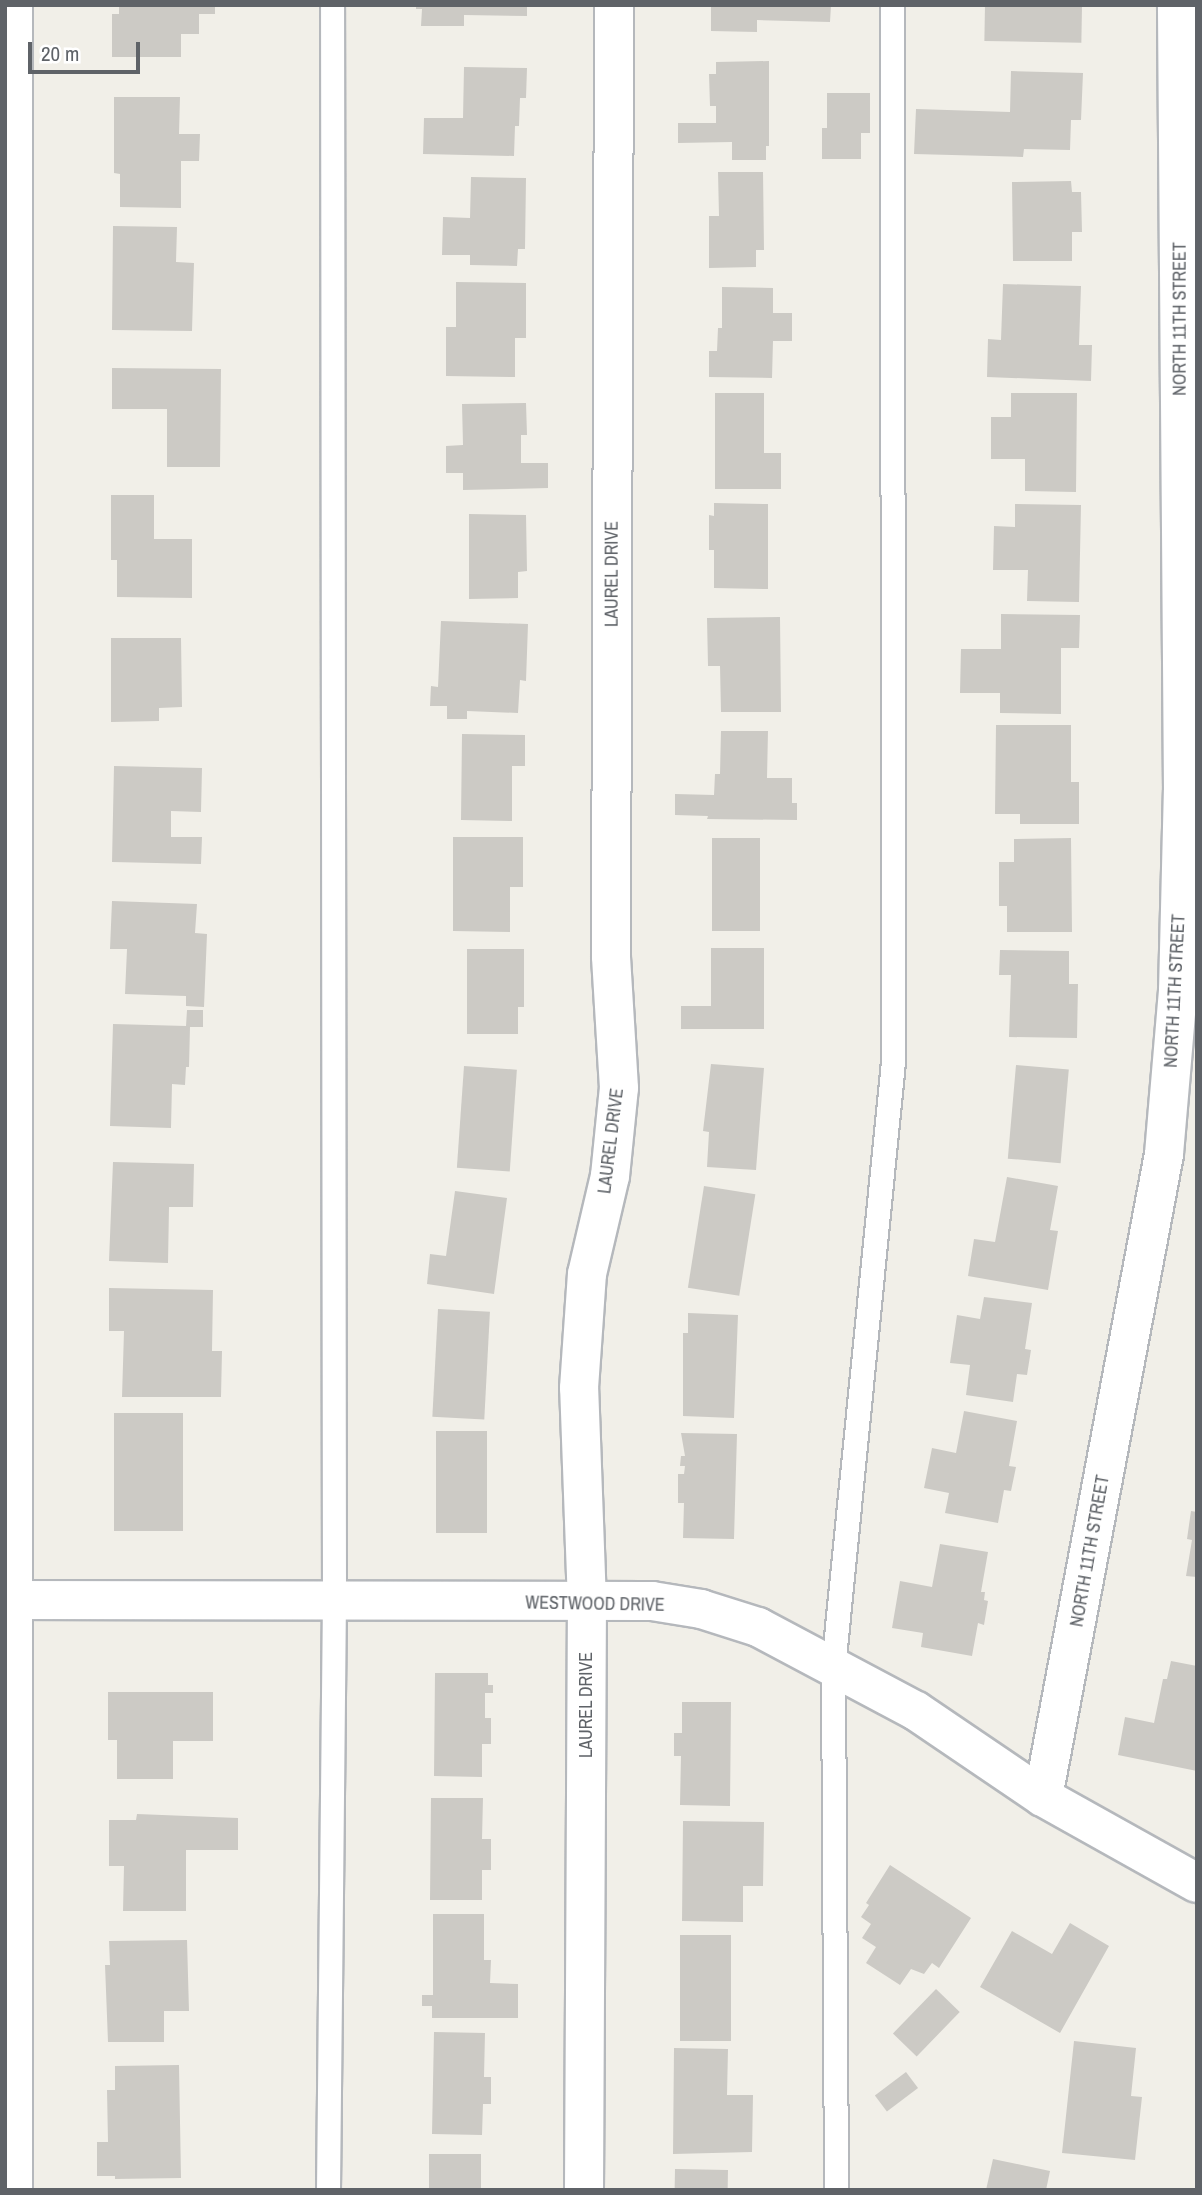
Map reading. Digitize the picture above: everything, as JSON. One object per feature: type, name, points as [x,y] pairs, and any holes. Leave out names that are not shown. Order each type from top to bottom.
[{"type":"street","points":[[13,5],[10,1600],[13,2190]]},
{"type":"street","name":"LAUREL DRIVE","points":[[584,2190],[587,1603],[579,1388],[587,1274],[610,1176],[620,1088],[611,956],[614,5]]},
{"type":"street","name":"NORTH 11TH STREET","points":[[1043,1797],[1164,1154],[1178,991],[1183,778],[1178,5]]},
{"type":"street","name":"WESTWOOD DRIVE","points":[[10,1600],[587,1603],[652,1601],[701,1609],[758,1627],[916,1711],[1043,1797],[1197,1883]]},
{"type":"lane","points":[[328,2190],[334,1602],[332,5]]},
{"type":"lane","points":[[836,2190],[833,1667],[893,1062],[892,5]]},
{"type":"building","points":[[119,5],[215,5],[215,14],[199,14],[199,34],[181,34],[181,57],[112,57],[112,14],[119,14]]},
{"type":"building","points":[[416,5],[527,5],[527,16],[464,15],[464,26],[421,26],[422,9],[416,9]]},
{"type":"building","points":[[711,5],[831,5],[830,22],[757,20],[757,32],[711,31]]},
{"type":"building","points":[[985,5],[1082,7],[1081,43],[984,41]]},
{"type":"building","points":[[769,61],[769,146],[766,146],[766,160],[732,160],[732,142],[678,143],[678,123],[716,123],[716,106],[710,106],[709,74],[716,74],[716,62]]},
{"type":"building","points":[[464,67],[527,68],[526,98],[520,98],[519,126],[515,126],[514,156],[423,154],[424,118],[463,118]]},
{"type":"building","points":[[1011,71],[1083,73],[1081,120],[1071,120],[1070,150],[1024,149],[1023,157],[914,154],[916,109],[1010,112]]},
{"type":"building","points":[[827,93],[870,93],[870,133],[861,133],[861,159],[822,159],[822,128],[827,128]]},
{"type":"building","points":[[114,97],[180,97],[179,134],[200,134],[199,161],[181,161],[181,208],[120,207],[120,174],[114,173]]},
{"type":"building","points":[[718,172],[763,172],[764,250],[756,250],[756,267],[709,268],[709,216],[719,216]]},
{"type":"building","points":[[471,177],[526,178],[525,249],[518,249],[517,266],[470,265],[470,255],[442,255],[443,217],[470,218]]},
{"type":"building","points":[[1071,181],[1072,192],[1081,192],[1082,232],[1072,232],[1072,261],[1013,261],[1012,182]]},
{"type":"building","points":[[113,226],[177,227],[176,262],[194,263],[192,331],[112,330]]},
{"type":"building","points":[[456,282],[526,283],[526,338],[515,338],[515,377],[446,376],[446,327],[456,327]]},
{"type":"building","points":[[1003,284],[1081,286],[1079,345],[1092,345],[1091,381],[987,377],[988,339],[1001,340]]},
{"type":"building","points":[[722,287],[773,288],[773,313],[792,313],[792,341],[773,341],[772,378],[709,377],[709,351],[717,351],[718,328],[722,328]]},
{"type":"building","points":[[112,368],[221,369],[220,467],[167,467],[167,409],[112,409]]},
{"type":"building","points":[[715,393],[764,393],[764,453],[781,453],[781,489],[715,489]]},
{"type":"building","points":[[1011,393],[1077,393],[1076,492],[1025,491],[1025,459],[991,459],[991,417],[1011,417]]},
{"type":"building","points":[[526,403],[527,435],[521,435],[521,463],[548,463],[548,488],[463,490],[463,473],[446,473],[446,446],[463,445],[462,404]]},
{"type":"building","points":[[111,495],[154,495],[154,539],[192,539],[192,598],[117,597],[117,560],[111,560]]},
{"type":"building","points":[[714,503],[768,504],[768,589],[714,588],[714,550],[709,550],[709,515],[714,516]]},
{"type":"building","points":[[1015,504],[1081,505],[1079,602],[1027,601],[1028,570],[993,570],[994,526],[1015,527]]},
{"type":"building","points":[[469,514],[526,515],[527,571],[518,572],[518,598],[469,599]]},
{"type":"building","points":[[1001,614],[1080,615],[1079,648],[1061,648],[1061,714],[1000,713],[1000,693],[960,693],[961,649],[1001,649]]},
{"type":"building","points":[[780,617],[781,712],[721,712],[720,666],[708,666],[707,618]]},
{"type":"building","points":[[441,621],[528,624],[526,681],[520,680],[518,713],[467,711],[467,719],[447,719],[447,706],[430,706],[431,686],[438,687]]},
{"type":"building","points":[[111,638],[181,638],[182,707],[159,708],[159,721],[111,722]]},
{"type":"building","points":[[996,725],[1071,725],[1071,782],[1079,782],[1079,824],[1020,824],[1020,814],[995,814]]},
{"type":"building","points":[[721,731],[768,731],[767,778],[792,778],[792,803],[797,803],[797,820],[707,819],[708,816],[675,815],[675,794],[714,795],[715,774],[720,774]]},
{"type":"building","points":[[462,734],[525,735],[525,766],[512,766],[512,821],[461,820]]},
{"type":"building","points":[[114,766],[202,768],[201,812],[171,811],[171,837],[202,837],[201,864],[112,862]]},
{"type":"building","points":[[453,837],[523,837],[523,887],[510,887],[510,932],[453,931]]},
{"type":"building","points":[[712,838],[760,838],[760,931],[712,931]]},
{"type":"building","points":[[1071,838],[1072,932],[1007,932],[1007,906],[999,906],[999,862],[1014,862],[1014,839]]},
{"type":"building","points":[[112,901],[197,904],[195,933],[207,934],[204,1007],[186,1006],[186,996],[125,994],[127,949],[110,949]]},
{"type":"building","points":[[711,948],[764,948],[764,1029],[681,1029],[681,1006],[711,1006]]},
{"type":"building","points":[[467,949],[524,949],[524,1007],[518,1007],[518,1034],[467,1034]]},
{"type":"building","points":[[1000,950],[1069,951],[1069,984],[1078,984],[1077,1038],[1009,1037],[1011,975],[999,975]]},
{"type":"building","points":[[187,1010],[203,1010],[203,1027],[190,1027],[189,1067],[186,1067],[185,1085],[172,1084],[171,1128],[110,1126],[113,1024],[186,1026]]},
{"type":"building","points":[[711,1064],[764,1068],[756,1170],[707,1167],[709,1132],[703,1131]]},
{"type":"building","points":[[1016,1065],[1069,1070],[1061,1163],[1008,1159]]},
{"type":"building","points":[[464,1066],[517,1070],[510,1171],[457,1168]]},
{"type":"building","points":[[113,1162],[194,1164],[193,1207],[169,1207],[168,1263],[109,1261]]},
{"type":"building","points":[[1007,1177],[1058,1186],[1050,1230],[1058,1231],[1048,1290],[968,1276],[974,1239],[995,1242]]},
{"type":"building","points":[[704,1186],[755,1194],[739,1296],[688,1288]]},
{"type":"building","points":[[455,1191],[507,1198],[494,1294],[427,1284],[430,1254],[446,1256]]},
{"type":"building","points":[[109,1288],[213,1290],[212,1351],[222,1351],[221,1397],[122,1397],[124,1331],[109,1331]]},
{"type":"building","points":[[984,1297],[1032,1303],[1025,1349],[1031,1350],[1027,1375],[1017,1374],[1013,1402],[966,1395],[970,1365],[950,1363],[957,1315],[980,1319]]},
{"type":"building","points":[[438,1309],[490,1312],[484,1420],[432,1417]]},
{"type":"building","points":[[688,1313],[738,1315],[734,1418],[683,1416],[683,1333],[688,1333]]},
{"type":"building","points":[[964,1411],[1017,1421],[1009,1466],[1016,1467],[1011,1491],[1004,1490],[998,1523],[945,1513],[949,1493],[924,1488],[932,1448],[956,1453]]},
{"type":"building","points":[[114,1413],[183,1413],[183,1531],[114,1531]]},
{"type":"building","points":[[436,1431],[487,1431],[487,1533],[436,1533]]},
{"type":"building","points":[[681,1433],[737,1434],[734,1539],[683,1538],[684,1503],[678,1503],[678,1474],[684,1474],[685,1466],[680,1466],[681,1456],[685,1456]]},
{"type":"building","points":[[1191,1511],[1197,1512],[1197,1577],[1186,1576],[1192,1540],[1187,1539]]},
{"type":"building","points":[[940,1544],[988,1552],[981,1592],[985,1592],[984,1600],[988,1601],[984,1625],[978,1623],[972,1656],[921,1647],[923,1633],[892,1628],[900,1581],[932,1587]]},
{"type":"building","points":[[1171,1661],[1197,1666],[1197,1771],[1118,1755],[1125,1717],[1154,1723],[1163,1679],[1167,1679]]},
{"type":"building","points":[[435,1673],[488,1673],[488,1685],[493,1685],[493,1693],[485,1693],[485,1718],[491,1718],[491,1744],[482,1744],[482,1777],[434,1776]]},
{"type":"building","points":[[108,1692],[213,1692],[213,1741],[173,1741],[173,1779],[117,1779],[117,1740],[108,1740]]},
{"type":"building","points":[[682,1702],[731,1702],[730,1806],[680,1805],[681,1756],[674,1756],[674,1733],[682,1733]]},
{"type":"building","points":[[431,1798],[483,1798],[482,1839],[491,1839],[491,1870],[482,1870],[482,1900],[430,1900]]},
{"type":"building","points":[[137,1814],[238,1818],[238,1850],[186,1850],[186,1911],[123,1911],[124,1866],[109,1866],[109,1820],[136,1820]]},
{"type":"building","points":[[683,1821],[764,1822],[763,1886],[743,1886],[743,1922],[682,1921]]},
{"type":"building","points":[[890,1865],[971,1918],[939,1968],[932,1963],[924,1974],[911,1969],[900,1985],[866,1963],[876,1947],[862,1938],[871,1924],[861,1917],[869,1905],[866,1903]]},
{"type":"building","points":[[433,1914],[484,1914],[484,1960],[491,1960],[490,1983],[518,1984],[518,2018],[432,2018],[432,2006],[422,2006],[422,1995],[433,1995]]},
{"type":"building","points":[[1070,1923],[1109,1946],[1060,2033],[980,1987],[1012,1931],[1052,1954]]},
{"type":"building","points":[[680,1935],[731,1935],[731,2041],[680,2041]]},
{"type":"building","points":[[187,1940],[189,2011],[164,2011],[164,2042],[108,2042],[105,1965],[110,1965],[109,1941]]},
{"type":"building","points":[[936,1989],[960,2012],[917,2057],[893,2034]]},
{"type":"building","points":[[434,2032],[485,2033],[484,2077],[491,2077],[491,2104],[483,2104],[482,2135],[432,2134]]},
{"type":"building","points":[[1074,2041],[1136,2048],[1131,2096],[1142,2097],[1135,2160],[1062,2153]]},
{"type":"building","points":[[674,2048],[728,2049],[727,2095],[753,2095],[752,2152],[673,2154]]},
{"type":"building","points":[[179,2065],[181,2178],[115,2179],[115,2176],[97,2176],[97,2142],[108,2142],[107,2090],[115,2090],[115,2066]]},
{"type":"building","points":[[906,2072],[918,2088],[887,2111],[875,2095]]},
{"type":"building","points":[[429,2154],[481,2154],[481,2190],[429,2190]]},
{"type":"building","points":[[993,2159],[1050,2171],[1046,2190],[986,2190]]},
{"type":"building","points":[[675,2169],[728,2170],[728,2190],[675,2190]]}]
